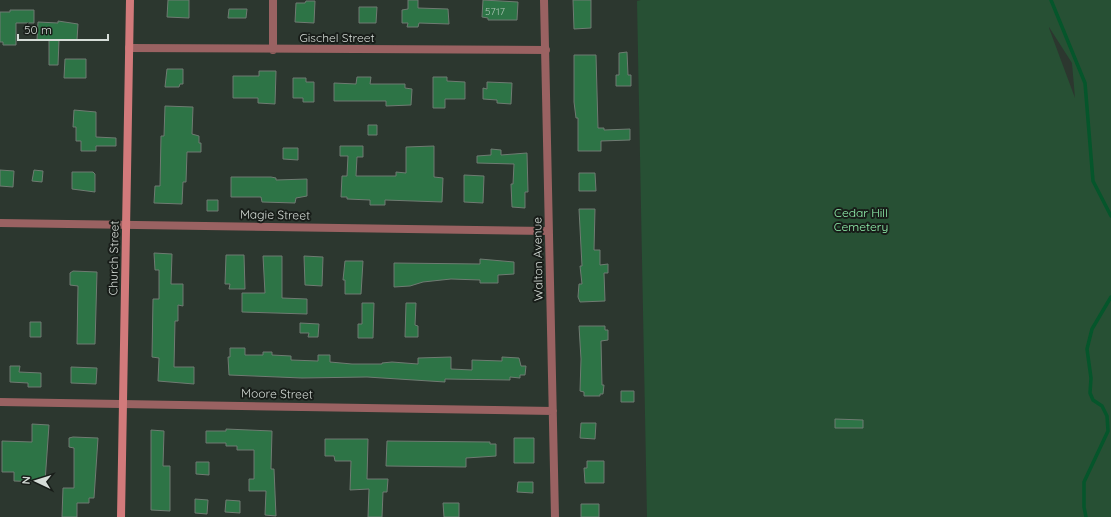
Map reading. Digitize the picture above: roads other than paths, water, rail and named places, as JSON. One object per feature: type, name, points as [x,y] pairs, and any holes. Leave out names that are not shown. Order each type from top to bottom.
[{"type":"main road","name":"Church Street","points":[[121,517],[130,0]]},
{"type":"street","points":[[273,0],[273,50]]},
{"type":"street","name":"Walton Avenue","points":[[544,0],[555,517]]},
{"type":"street","name":"Gischel Street","points":[[129,48],[273,50],[546,50]]},
{"type":"street","name":"Magie Street","points":[[0,223],[549,231]]},
{"type":"street","name":"Moore Street","points":[[0,402],[553,411]]},
{"type":"waterway","points":[[1051,0],[1085,83],[1093,181],[1111,216]]},
{"type":"waterway","points":[[1086,517],[1084,507],[1084,482],[1108,431],[1107,416],[1102,406],[1093,400],[1090,393],[1091,378],[1087,349],[1092,329],[1111,297]]},
{"type":"park label","name":"Cedar Hill Cemetery","points":[[861,220]]}]
